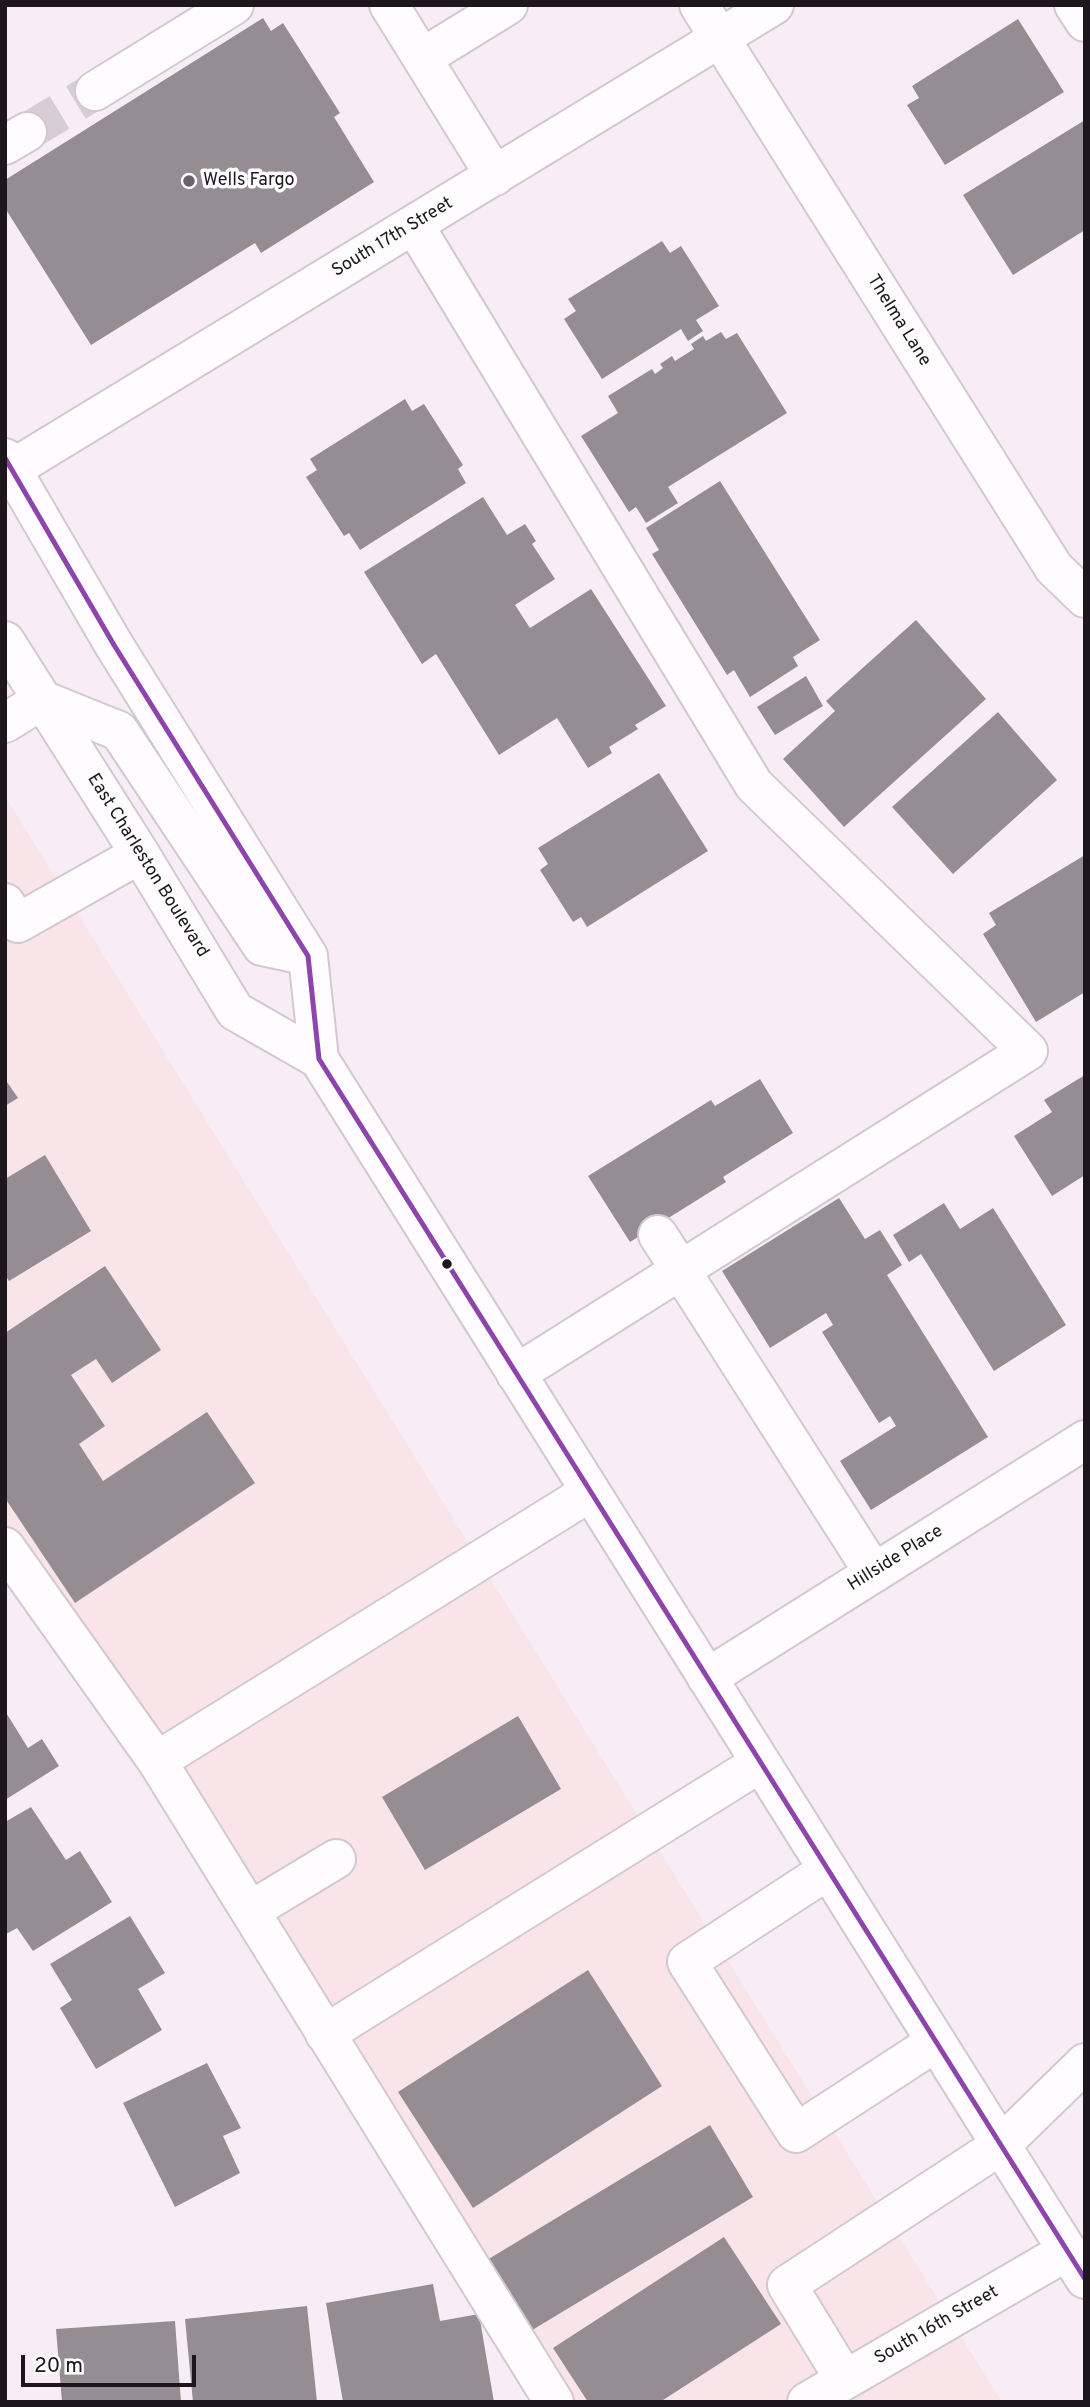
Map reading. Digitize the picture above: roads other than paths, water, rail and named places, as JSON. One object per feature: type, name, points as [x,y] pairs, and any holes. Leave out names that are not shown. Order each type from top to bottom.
[{"type":"main road","points":[[95,91],[234,5]]},
{"type":"main road","points":[[389,5],[495,176]]},
{"type":"main road","points":[[422,58],[508,5]]},
{"type":"main road","name":"Thelma Lane","points":[[699,5],[1054,568],[1085,598]]},
{"type":"main road","name":"South 17th Street","points":[[8,465],[414,225],[774,5]]},
{"type":"main road","points":[[1074,5],[1085,22]]},
{"type":"main road","points":[[414,225],[754,785],[1028,1051],[516,1374]]},
{"type":"main road","name":"East Charleston Boulevard","points":[[8,465],[114,645],[308,956],[319,1059],[1076,2265]]},
{"type":"main road","name":"East Charleston Boulevard","points":[[5,641],[141,853],[235,1011],[319,1059]]},
{"type":"main road","points":[[5,723],[42,700],[119,731],[262,946],[308,956]]},
{"type":"main road","points":[[5,903],[18,923],[141,853]]},
{"type":"main road","points":[[658,1235],[874,1573]]},
{"type":"main road","name":"Hillside Place","points":[[707,1678],[1085,1440]]},
{"type":"main road","points":[[157,1761],[590,1492]]},
{"type":"main road","points":[[5,1547],[157,1761],[554,2402]]},
{"type":"main road","points":[[325,2034],[760,1763]]},
{"type":"main road","points":[[250,1912],[336,1859]]},
{"type":"main road","points":[[828,1870],[687,1962],[796,2133],[936,2042]]},
{"type":"main road","points":[[845,2380],[788,2285],[1001,2145],[1085,2063]]},
{"type":"main road","name":"South 16th Street","points":[[807,2402],[845,2380],[1076,2265]]},
{"type":"tunnel","points":[[27,132],[95,91]]},
{"type":"place","name":"Wells Fargo","points":[[189,181]]}]
